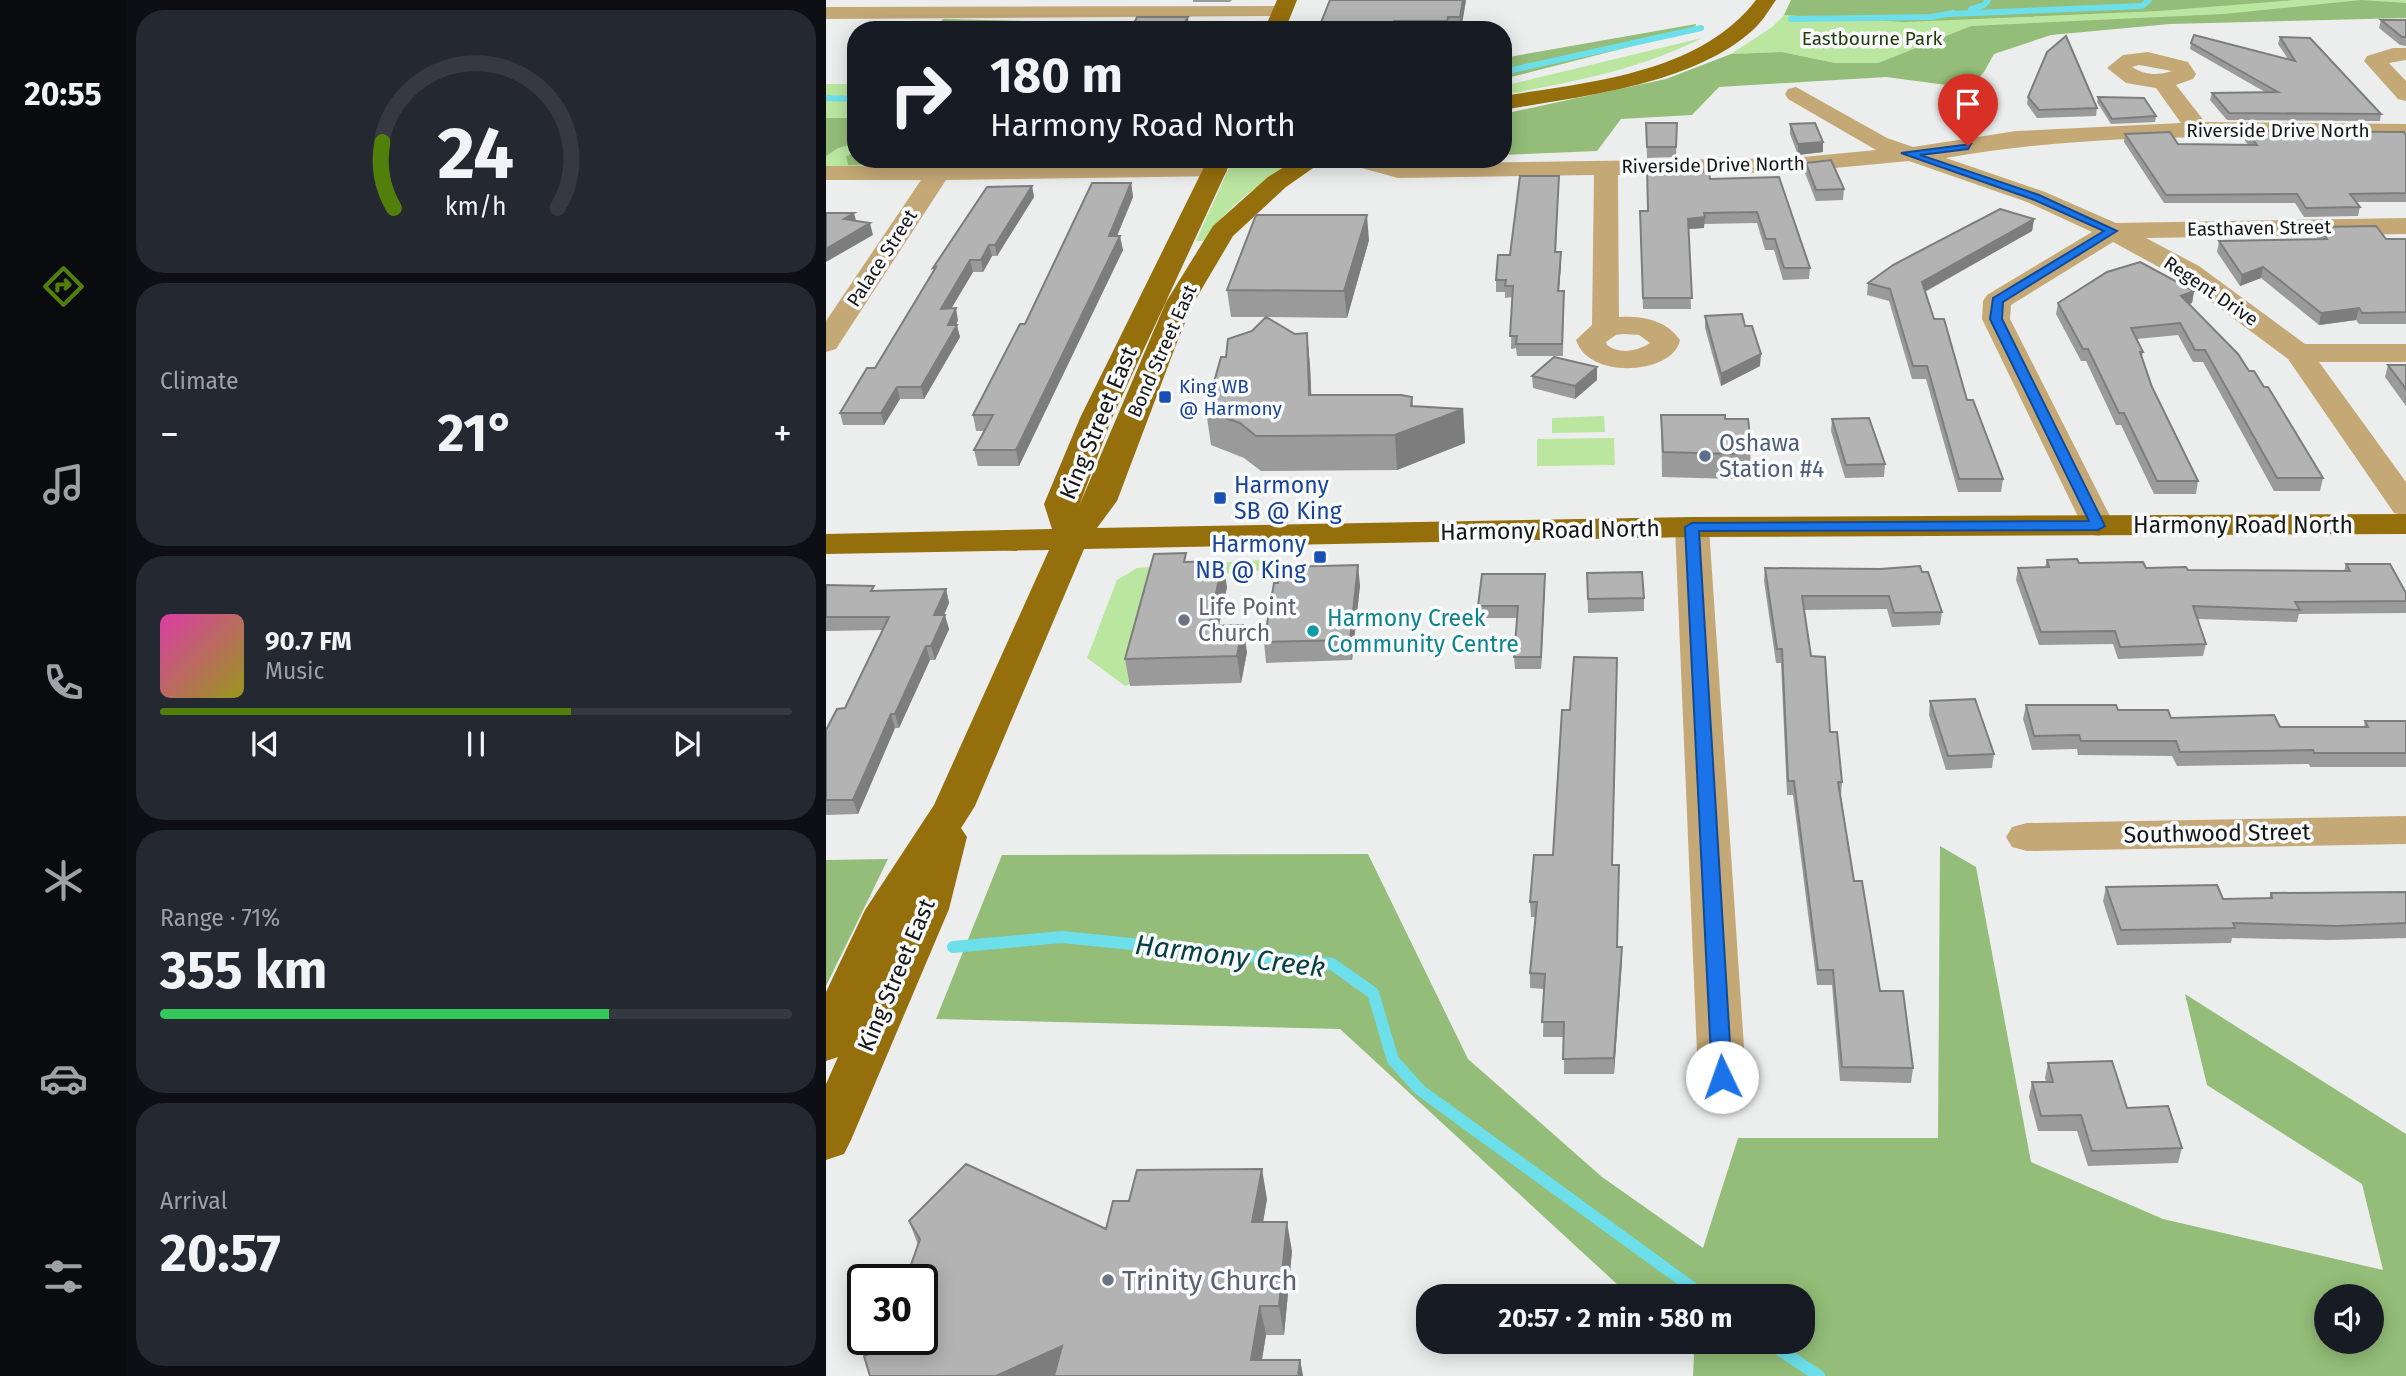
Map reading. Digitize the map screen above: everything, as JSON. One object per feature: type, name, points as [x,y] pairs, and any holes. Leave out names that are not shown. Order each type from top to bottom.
[{"type":"main road","points":[[1512,101],[1627,80],[1676,64],[1735,36],[1751,22],[1766,0]]},
{"type":"main road","name":"King Street East","points":[[826,1140],[927,909],[954,806],[1072,538],[1061,504],[1096,418],[1216,168]]},
{"type":"main road","name":"Bond Street East","points":[[1072,538],[1100,501],[1169,326],[1222,232],[1277,182],[1300,168]]},
{"type":"main road","name":"Harmony Road North","points":[[826,544],[1692,527],[2406,523]]},
{"type":"main road","name":"King Street East","points":[[826,1043],[887,909],[954,806]]},
{"type":"street","points":[[826,12],[929,6],[1281,14]]},
{"type":"street","points":[[2406,54],[2378,58],[2375,61],[2406,94]]},
{"type":"street","points":[[2163,82],[2198,129]]},
{"type":"street","name":"Regent Drive","points":[[1796,94],[1879,143],[2036,197],[2112,231],[2189,272],[2298,353],[2406,506]]},
{"type":"street","name":"Riverside Drive North","points":[[1388,168],[1398,171],[1792,165],[1943,151],[2017,138],[2198,129],[2406,131]]},
{"type":"street","points":[[1606,167],[1605,322],[1608,327]]},
{"type":"street","points":[[826,173],[1098,168]]},
{"type":"street","name":"Palace Street","points":[[829,333],[939,172]]},
{"type":"street","name":"Easthaven Street","points":[[2112,231],[2406,226]]},
{"type":"street","points":[[2098,526],[1996,319],[1997,301],[2112,231]]},
{"type":"street","points":[[2298,353],[2406,352]]},
{"type":"street","points":[[1692,527],[1722,1077]]},
{"type":"street","name":"Southwood Street","points":[[2027,837],[2406,830]]},
{"type":"green space","points":[[1791,0],[2294,0],[2159,11],[1905,22],[1784,15]]},
{"type":"green space","name":"Eastbourne Park","points":[[2090,0],[2406,0],[2406,17],[1971,26],[1878,63],[1835,63],[1782,52],[1731,54],[1772,27],[1784,15],[1904,12]]},
{"type":"green space","points":[[2361,0],[2406,3],[2406,18],[2170,24],[2051,35],[1994,54],[1984,72],[1969,88],[1886,77],[1719,87],[1692,115],[1621,119],[1597,151],[1512,155],[1512,112],[1666,79],[1731,54],[1782,52],[1835,63],[1878,63],[1971,26],[2224,14]]},
{"type":"green space","points":[[943,19],[1024,21],[941,21]]},
{"type":"green space","points":[[1696,24],[1695,30],[1512,77],[1512,56]]},
{"type":"green space","points":[[1702,38],[1654,59],[1580,80],[1512,93],[1512,84]]},
{"type":"green space","points":[[826,84],[847,84],[847,168],[826,168]]},
{"type":"green space","points":[[826,118],[847,118],[847,146],[826,156]]},
{"type":"green space","points":[[1229,168],[1286,168],[1247,194],[1203,241],[1196,241]]},
{"type":"green space","points":[[1604,416],[1605,432],[1552,433],[1552,418]]},
{"type":"green space","points":[[1614,438],[1615,465],[1537,466],[1537,439]]},
{"type":"green space","points":[[1261,560],[1269,566],[1252,573],[1180,574],[1147,677],[1125,686],[1087,658],[1117,580],[1137,568]]},
{"type":"green space","points":[[1940,846],[1976,867],[2031,1162],[2163,1219],[2383,1270],[2362,1184],[2207,1085],[2185,994],[2406,1134],[2406,1376],[1693,1376],[1693,1354],[1815,1354],[1815,1284],[1617,1284],[1340,1029],[936,1019],[1002,855],[1368,854],[1468,1059],[1602,1177],[1703,1248],[1738,1138],[1938,1138]]},
{"type":"green space","points":[[888,859],[826,986],[826,860]]},
{"type":"building","points":[[1330,0],[1463,0],[1460,17],[1448,17],[1447,21],[1322,21]]},
{"type":"building","points":[[1137,17],[1188,17],[1186,21],[1135,21]]},
{"type":"building","points":[[2381,20],[2406,20],[2406,37],[2402,37]]},
{"type":"building","points":[[2194,35],[2295,61],[2280,37],[2310,38],[2381,114],[2229,113],[2212,93],[2278,92],[2191,43]]},
{"type":"building","points":[[2066,36],[2097,108],[2039,110],[2028,97],[2047,52]]},
{"type":"building","points":[[2098,97],[2144,98],[2156,116],[2112,119]]},
{"type":"building","points":[[1646,123],[1677,123],[1676,147],[1647,147]]},
{"type":"building","points":[[1815,123],[1823,142],[1798,144],[1790,124]]},
{"type":"building","points":[[2246,131],[2404,132],[2406,193],[2350,194],[2360,207],[2306,208],[2297,194],[2166,195],[2125,134],[2170,132],[2178,144],[2257,145]]},
{"type":"building","points":[[1831,160],[1844,189],[1816,190],[1806,163]]},
{"type":"building","points":[[1676,166],[1676,172],[1709,172],[1710,179],[1779,177],[1810,268],[1784,268],[1775,239],[1766,239],[1757,212],[1704,213],[1705,217],[1688,219],[1692,298],[1643,298],[1640,211],[1648,211],[1647,167]]},
{"type":"building","points":[[1520,176],[1559,176],[1555,252],[1561,252],[1558,291],[1564,291],[1562,344],[1516,344],[1517,336],[1510,336],[1513,286],[1505,286],[1506,280],[1496,280],[1498,255],[1510,255]]},
{"type":"building","points":[[1092,183],[1131,183],[1109,236],[1120,236],[1016,450],[974,450],[993,415],[973,415],[1020,324],[1025,324]]},
{"type":"building","points":[[1032,186],[995,245],[989,245],[981,260],[970,260],[941,309],[956,308],[948,325],[957,325],[921,387],[897,387],[881,413],[840,413],[867,368],[875,368],[936,267],[933,268],[987,187]]},
{"type":"building","points":[[2000,209],[2034,219],[1922,282],[1934,319],[1944,319],[1967,400],[1973,400],[2003,479],[1959,479],[1927,366],[1913,366],[1890,289],[1868,283],[1893,265]]},
{"type":"building","points":[[826,213],[854,213],[844,219],[870,223],[826,249]]},
{"type":"building","points":[[1256,215],[1367,215],[1344,291],[1227,290]]},
{"type":"building","points":[[2376,226],[2386,239],[2406,239],[2406,312],[2362,313],[2359,308],[2321,313],[2263,267],[2242,275],[2219,241],[2327,239],[2319,227]]},
{"type":"building","points":[[2140,262],[2194,291],[2181,296],[2238,354],[2249,371],[2254,371],[2264,387],[2268,387],[2323,478],[2277,478],[2205,350],[2195,350],[2180,323],[2131,328],[2143,352],[2140,352],[2152,387],[2198,481],[2157,481],[2124,413],[2119,413],[2088,349],[2083,349],[2058,303],[2107,272]]},
{"type":"building","points":[[1742,314],[1745,326],[1752,326],[1761,354],[1721,374],[1705,316]]},
{"type":"building","points":[[1266,317],[1295,334],[1307,333],[1309,395],[1401,395],[1412,397],[1411,406],[1463,409],[1395,435],[1256,436],[1240,423],[1206,411],[1221,357],[1226,357],[1228,339],[1252,331]]},
{"type":"building","points":[[1554,357],[1597,367],[1575,386],[1532,376]]},
{"type":"building","points":[[2388,365],[2406,365],[2406,389]]},
{"type":"building","points":[[1661,415],[1725,415],[1725,419],[1748,419],[1751,444],[1733,445],[1734,454],[1663,452]]},
{"type":"building","points":[[1869,418],[1885,464],[1846,465],[1832,419]]},
{"type":"building","points":[[1186,553],[1184,562],[1223,561],[1209,626],[1243,625],[1237,656],[1125,659],[1154,554]]},
{"type":"building","points":[[2077,559],[2079,563],[2143,562],[2146,568],[2186,567],[2188,570],[2350,571],[2346,564],[2390,564],[2406,593],[2406,601],[2295,602],[2300,610],[2193,606],[2206,644],[2120,647],[2115,631],[2041,632],[2018,568],[2049,567],[2047,560]]},
{"type":"building","name":"Harmony Creek Community Centre","points":[[1358,565],[1350,640],[1264,642],[1274,583],[1278,583],[1284,567]]},
{"type":"building","points":[[1920,566],[1922,572],[1928,572],[1942,612],[1894,613],[1889,596],[1802,596],[1811,656],[1825,657],[1830,732],[1837,732],[1842,782],[1838,782],[1854,881],[1862,881],[1880,991],[1903,991],[1913,1068],[1842,1067],[1833,970],[1818,970],[1794,781],[1788,781],[1782,649],[1777,649],[1765,568],[1880,569]]},
{"type":"building","points":[[1642,572],[1644,598],[1588,599],[1587,573]]},
{"type":"building","points":[[1482,574],[1545,574],[1541,657],[1514,657],[1518,606],[1478,606]]},
{"type":"building","points":[[826,585],[874,586],[871,591],[946,589],[934,615],[945,615],[931,646],[926,646],[895,714],[891,714],[853,800],[826,800],[826,730],[837,709],[845,708],[889,617],[826,617]]},
{"type":"building","points":[[1574,657],[1617,658],[1612,865],[1619,865],[1617,947],[1622,947],[1614,1058],[1563,1059],[1564,1022],[1542,1022],[1545,974],[1530,973],[1537,902],[1530,902],[1534,855],[1553,855],[1562,710],[1570,710]]},
{"type":"building","points":[[1975,699],[1994,754],[1948,756],[1930,701]]},
{"type":"building","points":[[2026,705],[2116,705],[2118,710],[2168,710],[2171,718],[2274,715],[2280,727],[2368,727],[2365,721],[2406,721],[2406,753],[2314,753],[2313,750],[2180,752],[2176,741],[2081,741],[2079,735],[2034,736]]},
{"type":"building","points":[[2217,885],[2223,899],[2272,898],[2271,893],[2406,892],[2406,923],[2336,926],[2233,923],[2235,928],[2121,930],[2106,887]]},
{"type":"building","points":[[2112,1061],[2127,1108],[2168,1106],[2182,1148],[2092,1151],[2081,1115],[2041,1116],[2032,1082],[2053,1082],[2048,1063]]},
{"type":"building","name":"Trinity Church","points":[[966,1164],[1106,1229],[1113,1201],[1129,1201],[1137,1170],[1262,1169],[1252,1222],[1287,1222],[1279,1306],[1260,1306],[1251,1360],[1300,1360],[1298,1376],[1054,1376],[1062,1346],[996,1376],[870,1376],[864,1356],[866,1355],[938,1355],[938,1264],[911,1264],[920,1239],[909,1221]]},
{"type":"waterway","points":[[1971,9],[1984,5],[1988,0]]},
{"type":"waterway","points":[[1950,14],[2142,6],[2149,0]]},
{"type":"waterway","points":[[1791,19],[1931,17],[1953,13]]},
{"type":"waterway","points":[[1512,70],[1701,28]]},
{"type":"waterway","points":[[826,98],[847,99]]},
{"type":"waterway","name":"Harmony Creek","points":[[953,947],[1062,937],[1332,964],[1373,993],[1393,1060],[1420,1090],[1687,1284]]},
{"type":"waterway","name":"Harmony Creek","points":[[1786,1354],[1819,1376]]},
{"type":"place","name":"King WB @ Harmony","points":[[1165,397]]},
{"type":"place","name":"Oshawa Station #4","points":[[1705,456]]},
{"type":"place","name":"Harmony SB @ King","points":[[1220,498]]},
{"type":"place","name":"Harmony NB @ King","points":[[1320,557]]},
{"type":"place","name":"Life Point Church","points":[[1184,620]]},
{"type":"place","name":"Harmony Creek Community Centre","points":[[1313,631]]},
{"type":"place","name":"Trinity Church","points":[[1108,1280]]},
{"type":"route","points":[[1722,1077],[1692,527],[2098,526],[1996,319],[1997,301],[2112,231],[2036,197],[1906,153],[1943,151],[1968,146]]}]
